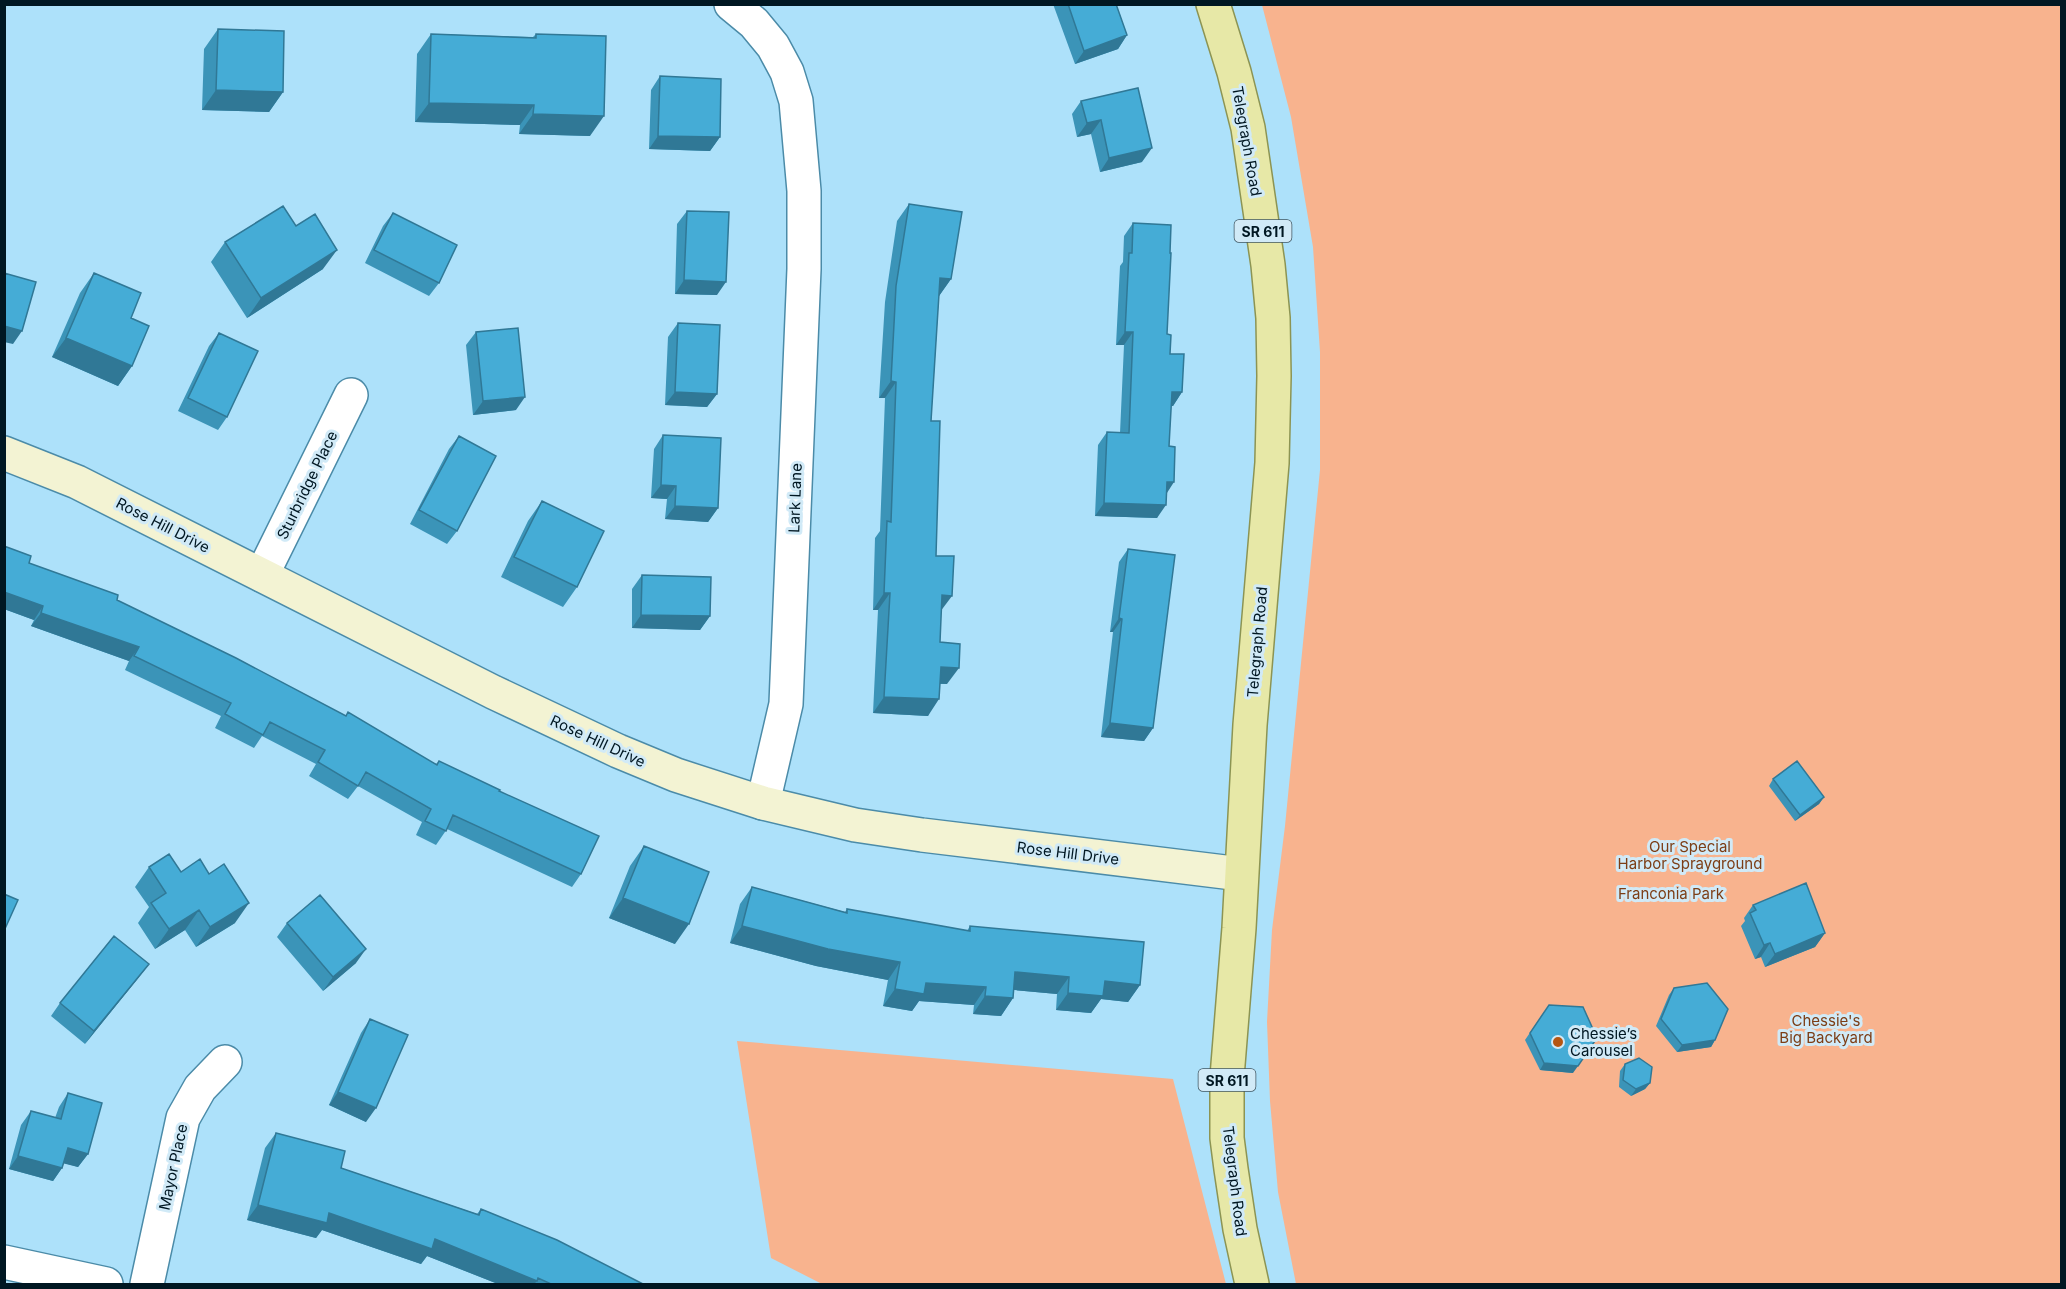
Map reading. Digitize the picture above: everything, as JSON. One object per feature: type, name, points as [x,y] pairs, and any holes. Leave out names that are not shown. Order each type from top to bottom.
[{"type":"main road","name":"Telegraph Road","points":[[1213,4],[1248,128],[1268,265],[1273,318],[1272,463],[1250,725],[1239,927],[1227,1077],[1227,1138],[1240,1228],[1252,1284]]},
{"type":"street","name":"Lark Lane","points":[[731,4],[754,23],[773,46],[787,72],[796,101],[804,190],[804,269],[786,704],[763,803]]},
{"type":"street","name":"Sturbridge Place","points":[[262,575],[351,395]]},
{"type":"street","name":"Rose Hill Drive","points":[[4,453],[77,482],[493,692],[618,751],[675,775],[763,803],[855,825],[922,836],[1241,874]]},
{"type":"street","name":"Mayor Place","points":[[147,1284],[183,1118],[200,1088],[225,1062]]},
{"type":"street","points":[[4,1262],[106,1284]]},
{"type":"green space","name":"Franconia Park","points":[[1262,5],[2061,5],[2061,1284],[1296,1284],[1278,1192],[1270,1101],[1267,1022],[1272,930],[1285,826],[1320,470],[1320,352],[1313,247],[1291,117]]},
{"type":"green space","points":[[737,1041],[1173,1079],[1226,1284],[822,1284],[771,1258]]},
{"type":"building","points":[[1068,4],[1116,4],[1127,35],[1084,51]]},
{"type":"building","points":[[218,29],[284,31],[283,92],[216,90]]},
{"type":"building","points":[[431,34],[536,38],[536,34],[606,36],[604,116],[533,114],[534,105],[429,103]]},
{"type":"building","points":[[660,76],[721,79],[720,137],[658,136]]},
{"type":"building","points":[[1138,88],[1152,148],[1109,158],[1101,120],[1087,123],[1081,101]]},
{"type":"building","points":[[909,204],[962,212],[951,279],[940,278],[931,421],[940,421],[936,556],[954,556],[952,596],[942,595],[940,642],[960,644],[959,668],[941,667],[939,699],[884,697],[890,593],[884,593],[887,521],[891,522],[896,382],[891,381],[896,286]]},
{"type":"building","points":[[283,206],[296,226],[315,214],[337,250],[261,298],[225,242]]},
{"type":"building","points":[[687,211],[729,212],[726,282],[684,280]]},
{"type":"building","points":[[393,213],[457,245],[439,283],[374,250]]},
{"type":"building","points":[[1133,223],[1171,225],[1167,334],[1171,335],[1170,354],[1184,354],[1182,392],[1172,392],[1169,446],[1175,447],[1174,482],[1167,482],[1166,505],[1104,503],[1107,432],[1129,433],[1133,332],[1125,332]]},
{"type":"building","points":[[4,273],[36,282],[22,331],[4,326]]},
{"type":"building","points":[[94,273],[141,293],[131,318],[149,326],[132,366],[66,338]]},
{"type":"building","points":[[678,323],[720,325],[717,394],[675,392]]},
{"type":"building","points":[[518,328],[525,397],[483,401],[476,332]]},
{"type":"building","points":[[219,333],[258,351],[227,417],[188,398]]},
{"type":"building","points":[[663,435],[721,438],[718,508],[675,506],[676,486],[661,485]]},
{"type":"building","points":[[459,436],[496,456],[457,531],[419,510]]},
{"type":"building","points":[[542,501],[604,531],[577,587],[514,557]]},
{"type":"building","points":[[4,546],[31,556],[29,563],[118,595],[117,600],[236,658],[346,716],[348,712],[437,765],[439,761],[599,836],[581,874],[453,815],[446,831],[425,821],[431,809],[366,772],[358,786],[318,762],[325,750],[270,722],[263,735],[225,714],[231,703],[134,656],[139,647],[41,613],[43,606],[4,592]]},
{"type":"building","points":[[1128,549],[1175,555],[1153,728],[1110,723],[1122,619],[1119,618]]},
{"type":"building","points":[[642,575],[711,577],[710,616],[641,615]]},
{"type":"building","points":[[1797,761],[1824,797],[1800,815],[1773,779]]},
{"type":"building","points":[[644,846],[709,872],[689,924],[623,898]]},
{"type":"building","points":[[169,854],[181,872],[200,859],[209,874],[224,864],[249,903],[210,927],[199,910],[169,929],[151,903],[166,893],[149,867]]},
{"type":"building","points":[[1806,883],[1825,933],[1775,954],[1770,943],[1764,945],[1750,913],[1756,910],[1753,905]]},
{"type":"building","points":[[752,887],[847,913],[847,909],[970,931],[970,926],[1144,942],[1140,985],[1105,981],[1103,996],[1068,993],[1069,977],[1015,972],[1013,998],[985,996],[986,987],[926,983],[924,994],[895,989],[900,962],[828,949],[742,926]]},
{"type":"building","points":[[4,894],[18,900],[4,931]]},
{"type":"building","points":[[320,895],[366,949],[333,977],[287,923]]},
{"type":"building","points":[[114,936],[149,964],[94,1031],[60,1003]]},
{"type":"building","points":[[1707,983],[1728,1009],[1715,1040],[1682,1045],[1661,1019],[1674,988]]},
{"type":"building","points":[[1549,1005],[1583,1007],[1597,1038],[1578,1066],[1544,1063],[1530,1033]]},
{"type":"building","points":[[370,1019],[408,1035],[376,1108],[338,1092]]},
{"type":"building","points":[[1639,1058],[1652,1067],[1650,1083],[1636,1089],[1623,1080],[1625,1064]]},
{"type":"building","points":[[68,1093],[102,1103],[88,1154],[68,1148],[62,1168],[18,1156],[31,1111],[61,1119]]},
{"type":"building","points":[[276,1133],[345,1151],[341,1168],[479,1215],[481,1209],[557,1240],[643,1284],[551,1284],[538,1278],[537,1281],[435,1239],[432,1249],[329,1213],[327,1223],[258,1205]]},
{"type":"place","name":"Chessie’s Carousel","points":[[1558,1042]]},
{"type":"park label","name":"Our Special Harbor Sprayground","points":[[1690,854]]},
{"type":"park label","name":"Chessie's Big Backyard","points":[[1826,1028]]}]
